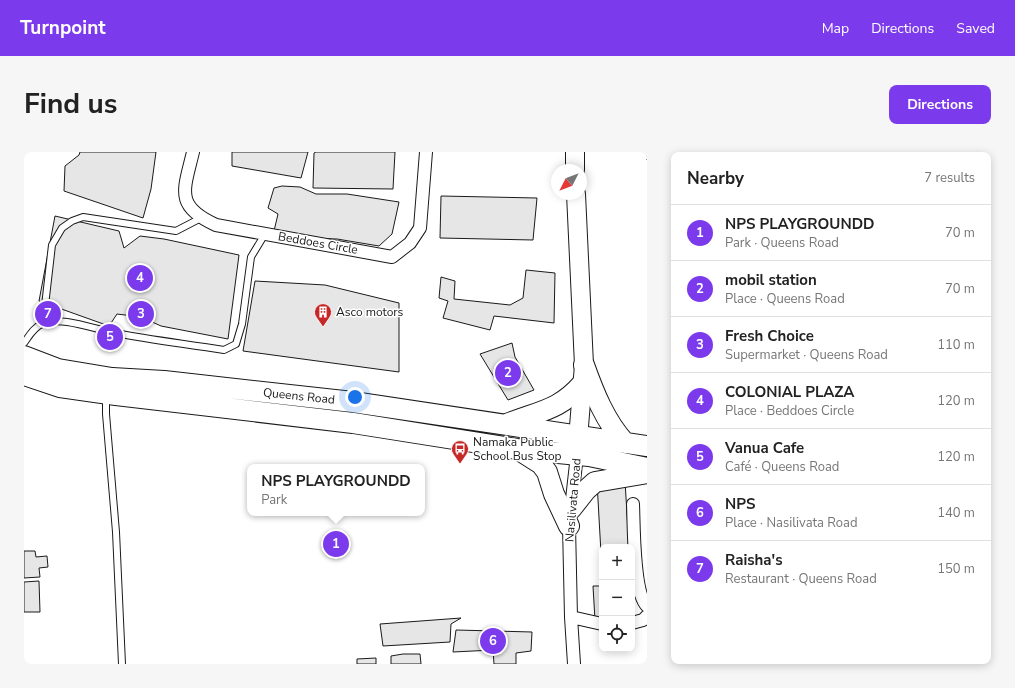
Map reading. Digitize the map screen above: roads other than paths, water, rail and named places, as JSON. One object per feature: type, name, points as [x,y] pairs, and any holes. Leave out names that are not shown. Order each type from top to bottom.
[{"type":"main road","points":[[575,152],[575,164]]},
{"type":"main road","name":"Nasilivata Road","points":[[576,200],[584,374],[578,446]]},
{"type":"main road","name":"Queens Road","points":[[24,356],[58,369],[112,378],[164,381],[353,402],[503,425],[578,446],[647,468]]},
{"type":"main road","points":[[503,425],[546,411],[571,397],[584,374]]},
{"type":"main road","points":[[584,374],[603,411],[619,436],[626,443]]},
{"type":"main road","name":"Queens Road","points":[[24,375],[60,387],[106,394],[353,423],[517,449],[626,443],[647,446]]},
{"type":"main road","points":[[517,449],[541,464],[547,472],[554,494],[570,518],[586,490],[595,482],[647,473]]},
{"type":"street","name":"Beddoes Circle","points":[[193,152],[184,190],[186,201],[201,218],[216,225],[392,257],[410,243],[420,228],[426,152]]},
{"type":"street","name":"Nasilivata Road","points":[[574,664],[571,617],[570,518],[578,446]]},
{"type":"street","points":[[633,504],[638,588],[644,603],[647,606]]},
{"type":"street","points":[[635,622],[643,620],[647,616]]},
{"type":"street","points":[[571,617],[599,623]]},
{"type":"lane","points":[[43,323],[52,245],[62,228],[72,221],[83,217],[176,231],[201,218]]},
{"type":"lane","points":[[24,343],[32,331],[43,323],[78,323],[114,333],[224,350],[236,344],[242,324],[251,257],[265,234]]},
{"type":"lane","points":[[106,394],[106,414],[116,532],[122,664]]},
{"type":"place","name":"COLONIAL PLAZA","points":[[140,278]]},
{"type":"place","name":"Raisha's","points":[[48,314]]},
{"type":"place","name":"Fresh Choice","points":[[141,314]]},
{"type":"place","name":"Asco motors","points":[[323,327]]},
{"type":"place","name":"Vanua Cafe","points":[[110,337]]},
{"type":"place","name":"mobil station","points":[[508,373]]},
{"type":"place","name":"Namaka Public School Bus Stop","points":[[460,464]]},
{"type":"place","name":"NPS PLAYGROUNDD","points":[[336,544]]},
{"type":"place","name":"NPS","points":[[493,641]]}]
